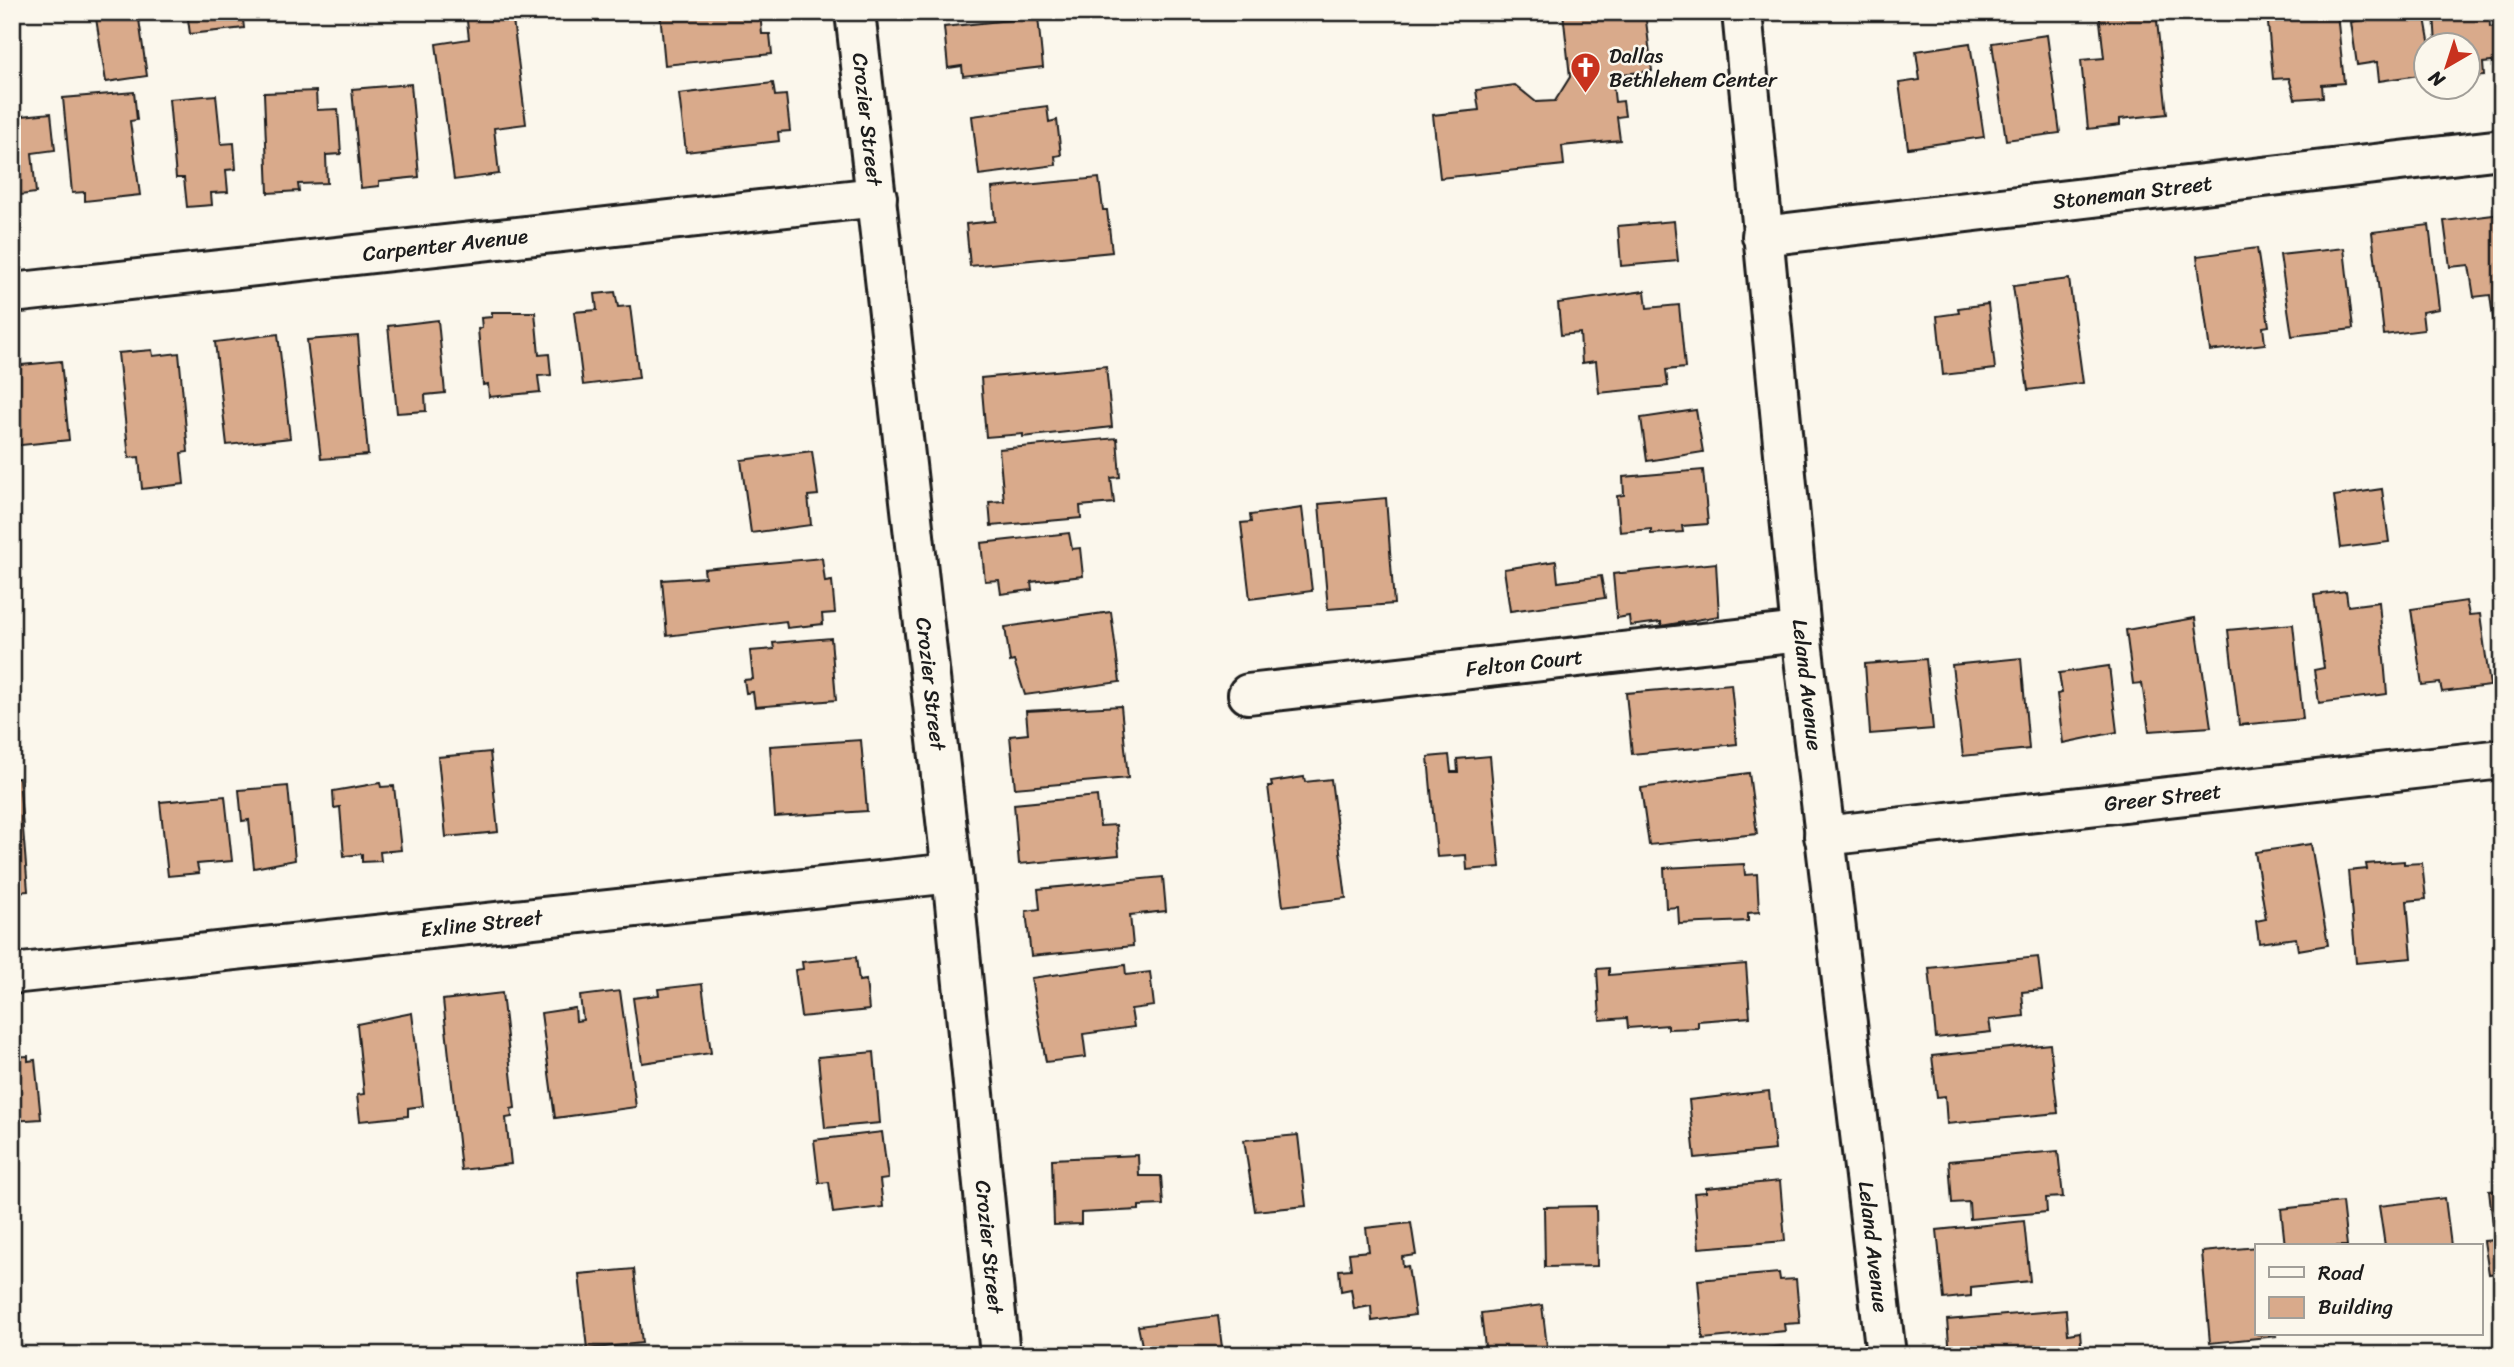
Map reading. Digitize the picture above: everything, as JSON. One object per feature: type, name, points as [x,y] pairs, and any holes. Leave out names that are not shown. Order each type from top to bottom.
[{"type":"street","name":"Crozier Street","points":[[855,12],[952,873],[1000,1355]]},
{"type":"street","name":"Leland Avenue","points":[[1742,12],[1801,632],[1886,1355]]},
{"type":"street","name":"Stoneman Street","points":[[1762,236],[2502,149]]},
{"type":"street","name":"Carpenter Avenue","points":[[12,293],[877,197]]},
{"type":"street","name":"Felton Court","points":[[1248,694],[1801,632]]},
{"type":"street","name":"Greer Street","points":[[1824,836],[2502,759]]},
{"type":"street","name":"Exline Street","points":[[12,974],[952,873]]},
{"type":"building","points":[[95,12],[138,12],[147,76],[106,82]]},
{"type":"building","points":[[187,12],[242,12],[244,28],[190,34]]},
{"type":"building","points":[[466,12],[512,12],[526,124],[494,128],[499,174],[454,180],[436,44],[469,39]]},
{"type":"building","points":[[660,12],[760,12],[762,34],[770,34],[772,54],[665,65]]},
{"type":"building","name":"Dallas Bethlehem Center","points":[[1563,12],[1645,12],[1652,71],[1612,75],[1615,102],[1623,101],[1625,116],[1617,117],[1620,140],[1562,146],[1564,165],[1440,178],[1433,115],[1479,110],[1476,90],[1515,85],[1536,102],[1555,101],[1570,77]]},
{"type":"building","points":[[2099,12],[2156,12],[2167,114],[2120,119],[2120,125],[2088,129],[2081,60],[2104,58]]},
{"type":"building","points":[[2267,12],[2337,13],[2344,83],[2322,85],[2323,97],[2295,99],[2289,78],[2273,79]]},
{"type":"building","points":[[2371,12],[2424,12],[2428,32],[2412,32],[2412,76],[2379,81],[2377,62],[2357,65],[2351,22],[2372,18]]},
{"type":"building","points":[[2434,12],[2489,12],[2490,27],[2498,26],[2501,61],[2483,63],[2482,76],[2482,32],[2435,32]]},
{"type":"building","points":[[1038,17],[1043,67],[963,76],[962,66],[948,68],[944,27]]},
{"type":"building","points":[[2047,35],[2060,133],[2006,140],[1992,43]]},
{"type":"building","points":[[1970,43],[1984,137],[1908,148],[1899,83],[1920,80],[1916,51]]},
{"type":"building","points":[[773,83],[775,96],[786,95],[790,131],[778,132],[779,141],[686,152],[679,94]]},
{"type":"building","points":[[411,84],[419,177],[379,181],[379,186],[361,188],[352,89]]},
{"type":"building","points":[[316,91],[317,110],[338,109],[341,154],[326,155],[327,183],[298,184],[299,191],[268,193],[264,93]]},
{"type":"building","points":[[134,92],[137,120],[130,121],[140,195],[85,201],[85,192],[72,193],[63,98]]},
{"type":"building","points":[[216,95],[221,144],[234,143],[236,169],[226,170],[228,192],[211,193],[212,205],[187,207],[184,178],[176,178],[169,99]]},
{"type":"building","points":[[1047,106],[1049,122],[1057,120],[1061,155],[1055,156],[1056,165],[979,175],[972,116]]},
{"type":"building","points":[[51,113],[55,150],[32,153],[36,193],[12,196],[12,117]]},
{"type":"building","points":[[1099,178],[1103,210],[1107,210],[1112,252],[970,266],[966,224],[995,221],[992,188]]},
{"type":"building","points":[[2502,214],[2502,325],[2494,325],[2490,295],[2474,297],[2469,265],[2450,267],[2444,221]]},
{"type":"building","points":[[1674,221],[1678,261],[1621,266],[1618,226]]},
{"type":"building","points":[[2429,225],[2439,309],[2422,312],[2424,330],[2384,335],[2372,232]]},
{"type":"building","points":[[2257,248],[2269,326],[2263,327],[2265,344],[2210,351],[2197,256]]},
{"type":"building","points":[[2344,248],[2353,329],[2292,336],[2280,255]]},
{"type":"building","points":[[2069,279],[2083,383],[2028,390],[2013,286]]},
{"type":"building","points":[[1645,291],[1647,308],[1679,305],[1685,368],[1666,370],[1668,386],[1599,393],[1596,361],[1582,363],[1580,333],[1561,335],[1558,303]]},
{"type":"building","points":[[615,292],[618,307],[630,306],[639,378],[583,385],[574,312],[597,310],[595,294]]},
{"type":"building","points":[[1988,304],[1995,369],[1943,375],[1937,316],[1959,313],[1958,308]]},
{"type":"building","points":[[492,312],[535,312],[539,355],[549,354],[551,375],[538,376],[540,392],[489,397],[488,384],[483,385],[478,329],[482,328],[481,318],[492,317]]},
{"type":"building","points":[[438,320],[445,393],[425,395],[426,411],[397,413],[388,326]]},
{"type":"building","points":[[278,334],[290,438],[227,445],[215,342]]},
{"type":"building","points":[[358,336],[368,455],[321,459],[307,340]]},
{"type":"building","points":[[152,350],[153,356],[179,353],[188,452],[181,453],[184,484],[142,489],[139,457],[129,458],[118,353]]},
{"type":"building","points":[[61,361],[69,440],[12,446],[12,366]]},
{"type":"building","points":[[1106,366],[1112,427],[1023,437],[1023,434],[986,437],[981,378]]},
{"type":"building","points":[[1696,410],[1703,452],[1647,461],[1641,418]]},
{"type":"building","points":[[1117,438],[1120,477],[1111,478],[1114,503],[1080,506],[1081,518],[991,526],[989,502],[1004,501],[999,449]]},
{"type":"building","points":[[812,451],[818,495],[808,496],[811,525],[751,533],[741,460]]},
{"type":"building","points":[[1703,470],[1708,524],[1682,526],[1683,532],[1651,534],[1651,529],[1620,532],[1617,496],[1624,495],[1623,477]]},
{"type":"building","points":[[2382,489],[2389,542],[2341,548],[2334,496]]},
{"type":"building","points":[[1386,498],[1394,604],[1328,609],[1319,504]]},
{"type":"building","points":[[1302,508],[1312,591],[1250,599],[1241,523],[1251,522],[1250,515]]},
{"type":"building","points":[[1069,533],[1072,549],[1080,548],[1083,576],[1031,582],[1032,590],[1001,594],[999,580],[985,581],[981,543]]},
{"type":"building","points":[[822,558],[825,582],[832,581],[835,613],[822,614],[823,624],[787,628],[786,621],[667,636],[662,580],[705,577],[704,569]]},
{"type":"building","points":[[1556,561],[1558,582],[1601,576],[1605,598],[1510,611],[1504,569]]},
{"type":"building","points":[[1716,563],[1719,616],[1661,626],[1661,622],[1630,626],[1629,616],[1617,618],[1613,574]]},
{"type":"building","points":[[2346,591],[2348,606],[2379,602],[2387,694],[2319,703],[2314,670],[2324,668],[2314,595]]},
{"type":"building","points":[[2466,601],[2469,615],[2480,614],[2490,686],[2442,692],[2440,683],[2422,685],[2411,609]]},
{"type":"building","points":[[1111,612],[1120,682],[1025,695],[1014,661],[1010,662],[1005,627]]},
{"type":"building","points":[[2195,618],[2211,727],[2149,731],[2142,683],[2133,684],[2126,630]]},
{"type":"building","points":[[2293,624],[2303,719],[2239,725],[2228,630]]},
{"type":"building","points":[[831,638],[836,700],[755,707],[753,692],[746,693],[744,680],[753,679],[750,651],[774,649],[773,643]]},
{"type":"building","points":[[2021,658],[2029,749],[1963,756],[1952,665]]},
{"type":"building","points":[[1926,659],[1933,729],[1870,734],[1865,664]]},
{"type":"building","points":[[2109,666],[2117,732],[2063,743],[2057,694],[2062,693],[2059,673]]},
{"type":"building","points":[[1731,684],[1737,744],[1632,754],[1626,693]]},
{"type":"building","points":[[1121,706],[1128,778],[1015,788],[1010,736],[1028,734],[1026,711]]},
{"type":"building","points":[[861,740],[867,811],[775,817],[770,746]]},
{"type":"building","points":[[490,752],[498,832],[446,837],[438,757]]},
{"type":"building","points":[[1449,755],[1451,772],[1458,772],[1457,759],[1490,756],[1500,867],[1467,870],[1466,855],[1437,857],[1428,757]]},
{"type":"building","points":[[1749,773],[1757,834],[1649,845],[1641,788]]},
{"type":"building","points":[[1304,777],[1305,782],[1331,779],[1346,898],[1283,906],[1268,786],[1272,786],[1271,782]]},
{"type":"building","points":[[19,778],[28,891],[12,892],[12,779]]},
{"type":"building","points":[[380,783],[381,787],[394,786],[401,850],[380,852],[381,861],[362,862],[362,854],[344,856],[340,807],[334,808],[333,791]]},
{"type":"building","points":[[288,786],[295,860],[254,868],[249,820],[242,821],[239,790]]},
{"type":"building","points":[[225,796],[232,861],[197,864],[199,873],[168,876],[160,802]]},
{"type":"building","points":[[1097,796],[1100,826],[1116,825],[1119,855],[1019,864],[1014,804]]},
{"type":"building","points":[[2311,844],[2328,945],[2298,950],[2296,938],[2259,943],[2256,921],[2266,919],[2255,852]]},
{"type":"building","points":[[2404,861],[2404,864],[2422,863],[2426,899],[2407,901],[2412,958],[2356,963],[2348,871],[2367,869],[2366,864]]},
{"type":"building","points":[[1744,864],[1745,875],[1757,874],[1759,912],[1748,913],[1748,921],[1679,924],[1678,907],[1666,908],[1664,868]]},
{"type":"building","points":[[1163,877],[1166,911],[1130,915],[1133,946],[1031,956],[1026,911],[1040,909],[1038,889]]},
{"type":"building","points":[[856,957],[859,981],[866,980],[869,1010],[801,1017],[795,970],[803,969],[802,962]]},
{"type":"building","points":[[2038,957],[2042,990],[2022,992],[2024,1016],[1989,1020],[1991,1032],[1936,1038],[1929,968]]},
{"type":"building","points":[[1746,964],[1750,1017],[1698,1021],[1698,1028],[1668,1029],[1668,1025],[1628,1028],[1627,1018],[1600,1020],[1597,969],[1609,968],[1609,975]]},
{"type":"building","points":[[1125,965],[1126,975],[1150,972],[1154,1006],[1131,1009],[1134,1027],[1083,1034],[1086,1057],[1046,1062],[1031,978]]},
{"type":"building","points":[[702,984],[711,1053],[642,1063],[633,998],[659,995],[658,989]]},
{"type":"building","points":[[620,991],[636,1107],[555,1118],[541,1013],[575,1008],[576,1021],[583,1020],[580,996]]},
{"type":"building","points":[[502,993],[515,1108],[511,1109],[512,1117],[506,1118],[511,1164],[461,1170],[443,1000]]},
{"type":"building","points":[[412,1013],[423,1106],[408,1108],[408,1116],[360,1121],[357,1095],[364,1094],[357,1024]]},
{"type":"building","points":[[2050,1044],[2058,1113],[1947,1124],[1945,1096],[1937,1097],[1932,1056]]},
{"type":"building","points":[[874,1052],[880,1123],[825,1128],[818,1057]]},
{"type":"building","points":[[28,1056],[28,1061],[35,1060],[41,1119],[12,1121],[12,1057]]},
{"type":"building","points":[[1769,1091],[1775,1150],[1695,1158],[1689,1100]]},
{"type":"building","points":[[882,1132],[888,1179],[880,1180],[883,1207],[833,1213],[829,1182],[819,1183],[814,1140]]},
{"type":"building","points":[[1298,1135],[1306,1206],[1255,1211],[1244,1140]]},
{"type":"building","points":[[2058,1151],[2063,1197],[2046,1198],[2047,1212],[1970,1219],[1969,1202],[1952,1203],[1949,1161]]},
{"type":"building","points":[[1138,1155],[1139,1176],[1161,1176],[1163,1205],[1139,1206],[1139,1210],[1081,1213],[1081,1224],[1054,1225],[1052,1159]]},
{"type":"building","points":[[1780,1181],[1785,1241],[1699,1248],[1694,1193],[1706,1192],[1706,1188]]},
{"type":"building","points":[[2502,1190],[2501,1312],[2496,1273],[2489,1274],[2484,1241],[2495,1240],[2489,1191]]},
{"type":"building","points":[[2445,1198],[2451,1244],[2385,1244],[2379,1206]]},
{"type":"building","points":[[2342,1202],[2347,1244],[2285,1244],[2281,1209]]},
{"type":"building","points":[[1596,1206],[1597,1266],[1545,1267],[1544,1207]]},
{"type":"building","points":[[2024,1221],[2030,1281],[1971,1287],[1971,1296],[1944,1299],[1937,1230]]},
{"type":"building","points":[[1411,1223],[1416,1255],[1402,1257],[1403,1267],[1408,1266],[1415,1315],[1372,1321],[1371,1306],[1354,1309],[1351,1289],[1341,1291],[1339,1270],[1351,1269],[1349,1253],[1369,1251],[1366,1228]]},
{"type":"building","points":[[2255,1247],[2255,1336],[2277,1336],[2210,1343],[2202,1252]]},
{"type":"building","points":[[634,1269],[642,1343],[587,1349],[579,1274]]},
{"type":"building","points":[[1779,1273],[1780,1280],[1796,1279],[1800,1323],[1784,1324],[1785,1331],[1703,1339],[1698,1280]]},
{"type":"building","points":[[1542,1305],[1548,1355],[1486,1355],[1481,1313]]},
{"type":"building","points":[[2066,1310],[2068,1334],[2080,1332],[2082,1355],[1950,1355],[1947,1320]]},
{"type":"building","points":[[1218,1316],[1223,1355],[1144,1355],[1138,1326]]},
{"type":"building","points":[[1783,1346],[1784,1355],[1696,1355]]},
{"type":"building","points":[[873,1350],[873,1355],[829,1355]]},
{"type":"place","name":"Dallas Bethlehem Center","points":[[1586,95]]}]
